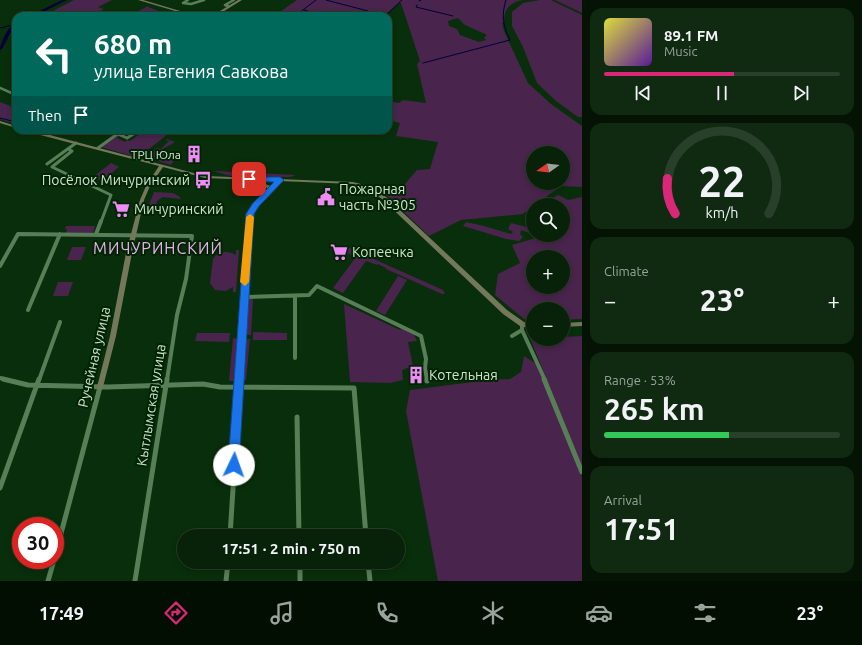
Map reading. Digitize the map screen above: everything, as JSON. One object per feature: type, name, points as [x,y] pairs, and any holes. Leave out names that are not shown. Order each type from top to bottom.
[{"type":"main road","points":[[144,0],[182,12]]},
{"type":"main road","points":[[219,12],[239,0]]},
{"type":"main road","points":[[220,12],[239,0]]},
{"type":"main road","points":[[0,122],[12,126]]},
{"type":"main road","points":[[43,134],[205,177],[353,183],[372,189],[384,198],[522,327],[526,327]]},
{"type":"main road","name":"Ручейная улица","points":[[100,387],[113,336],[134,234],[144,195],[162,166]]},
{"type":"main road","points":[[570,325],[582,324]]},
{"type":"street","points":[[188,0],[183,3],[191,4],[204,0]]},
{"type":"street","points":[[228,6],[225,5],[234,0]]},
{"type":"street","points":[[0,88],[12,93]]},
{"type":"street","points":[[98,148],[118,134],[127,138],[134,134]]},
{"type":"street","points":[[46,164],[76,143]]},
{"type":"street","points":[[68,149],[72,151],[52,167],[111,195],[96,234]]},
{"type":"street","points":[[234,179],[254,182],[272,188]]},
{"type":"street","points":[[230,529],[238,386],[250,214],[256,205],[280,180]]},
{"type":"street","points":[[0,266],[16,234],[134,234]]},
{"type":"street","points":[[28,310],[60,234]]},
{"type":"street","name":"Кытлымская улица","points":[[134,234],[192,236],[177,315],[135,581]]},
{"type":"street","points":[[244,297],[309,295],[317,286],[421,336],[426,359],[424,368],[426,381]]},
{"type":"street","points":[[295,296],[295,358]]},
{"type":"street","points":[[0,488],[60,322]]},
{"type":"street","points":[[512,336],[522,327],[582,472]]},
{"type":"street","points":[[0,378],[28,385],[100,387],[203,384],[220,387],[354,388],[365,529]]},
{"type":"street","name":"Ручейная улица","points":[[64,522],[100,387]]},
{"type":"street","points":[[297,417],[299,529]]},
{"type":"street","points":[[48,581],[51,569]]},
{"type":"street","points":[[226,581],[227,569]]},
{"type":"street","points":[[300,569],[300,581]]},
{"type":"street","points":[[369,569],[370,581]]},
{"type":"shaded area","points":[[74,0],[112,0],[98,7],[104,9],[98,12],[51,12]]},
{"type":"shaded area","points":[[297,0],[523,0],[511,4],[505,13],[504,22],[502,23],[504,31],[528,83],[551,104],[582,126],[582,187],[570,186],[570,146],[526,146],[526,190],[556,190],[545,198],[526,198],[526,212],[523,214],[461,220],[429,236],[386,195],[405,184],[417,170],[430,169],[438,142],[396,136],[400,123],[392,121],[392,102],[399,103],[403,100],[426,103],[417,64],[420,61],[401,3],[389,12],[280,12]],"holes":[[[458,18],[465,25],[487,35],[484,38],[486,40],[479,42],[460,35],[457,29],[449,26],[448,21]]]},
{"type":"shaded area","points":[[551,0],[582,15],[582,117],[578,117],[556,101],[537,83],[523,47],[512,26],[512,12],[523,3]]},
{"type":"shaded area","points":[[555,0],[582,0],[582,13]]},
{"type":"shaded area","points":[[148,6],[161,12],[137,12]]},
{"type":"shaded area","points":[[0,102],[12,106],[12,123],[0,119]]},
{"type":"shaded area","points":[[140,134],[168,134],[140,156],[136,157],[101,147],[120,135],[117,138],[125,142],[127,140],[130,141]]},
{"type":"shaded area","points":[[166,140],[175,142],[163,149],[177,156],[171,165],[151,159],[151,156],[147,156],[157,148],[161,149],[169,141]]},
{"type":"shaded area","points":[[111,163],[119,167],[102,181],[93,177]]},
{"type":"shaded area","points":[[213,171],[296,175],[290,177],[231,176]]},
{"type":"shaded area","points":[[154,192],[173,193],[181,199],[163,197],[157,201],[154,213],[146,212]]},
{"type":"shaded area","points":[[558,195],[564,198],[553,198]]},
{"type":"shaded area","points":[[582,197],[582,319],[570,320],[570,302],[526,302],[526,320],[495,295],[498,274],[520,263],[512,245],[526,241],[570,242],[570,200]]},
{"type":"shaded area","points":[[466,222],[511,234],[513,232],[508,229],[511,223],[526,227],[526,232],[521,230],[520,234],[523,237],[519,241],[506,239],[463,226]]},
{"type":"shaded area","points":[[66,226],[95,226],[93,233],[66,233]]},
{"type":"shaded area","points":[[72,247],[86,247],[81,260],[67,260]]},
{"type":"shaded area","points":[[347,247],[443,290],[445,294],[386,269],[378,264],[377,265],[366,261],[343,293],[333,288],[356,257],[345,252]]},
{"type":"shaded area","points":[[236,250],[239,250],[236,292],[233,292],[233,287],[226,291],[215,290],[210,283],[213,259],[215,256],[223,252],[230,252],[236,255]]},
{"type":"shaded area","points":[[398,276],[407,280],[385,315],[376,311]]},
{"type":"shaded area","points":[[58,282],[73,282],[68,296],[53,296]]},
{"type":"shaded area","points":[[248,299],[253,299],[251,335],[246,335]]},
{"type":"shaded area","points":[[344,304],[400,330],[402,328],[414,335],[417,341],[408,342],[413,366],[402,370],[403,380],[390,383],[350,382]]},
{"type":"shaded area","points":[[253,332],[287,333],[287,340],[253,340]]},
{"type":"shaded area","points":[[197,333],[230,333],[229,342],[195,341]]},
{"type":"shaded area","points":[[582,336],[582,466],[533,346],[570,346],[570,337]]},
{"type":"shaded area","points":[[233,338],[238,339],[235,381],[229,381]]},
{"type":"shaded area","points":[[245,339],[250,339],[246,380],[241,380]]},
{"type":"shaded area","points":[[524,356],[537,364],[582,477],[582,581],[438,581],[406,411],[410,390],[489,380],[510,379],[521,372]]},
{"type":"waterway","points":[[40,12],[65,0]]},
{"type":"waterway","points":[[300,12],[316,0]]},
{"type":"waterway","points":[[326,0],[368,11]]},
{"type":"waterway","points":[[389,12],[402,0]]},
{"type":"waterway","points":[[423,63],[510,40],[504,20],[506,0]]},
{"type":"waterway","points":[[417,5],[416,7],[453,16]]},
{"type":"waterway","points":[[304,10],[311,12]]},
{"type":"waterway","points":[[0,28],[12,25]]},
{"type":"waterway","points":[[0,49],[12,27]]},
{"type":"waterway","points":[[0,118],[12,121]]},
{"type":"slow traffic","points":[[245,282],[250,217]]},
{"type":"place","name":"ТРЦ Юла","points":[[194,154]]},
{"type":"place","name":"Посёлок Мичуринский","points":[[203,180]]},
{"type":"place","name":"Пожарная часть №305","points":[[326,197]]},
{"type":"place","name":"Мичуринский","points":[[121,209]]},
{"type":"place","name":"Копеечка","points":[[339,252]]},
{"type":"place","name":"Котельная","points":[[416,375]]},
{"type":"district","name":"МИЧУРИНСКИЙ","points":[[158,248]]},
{"type":"route","points":[[234,465],[250,214],[252,209],[280,180],[249,179]]}]
